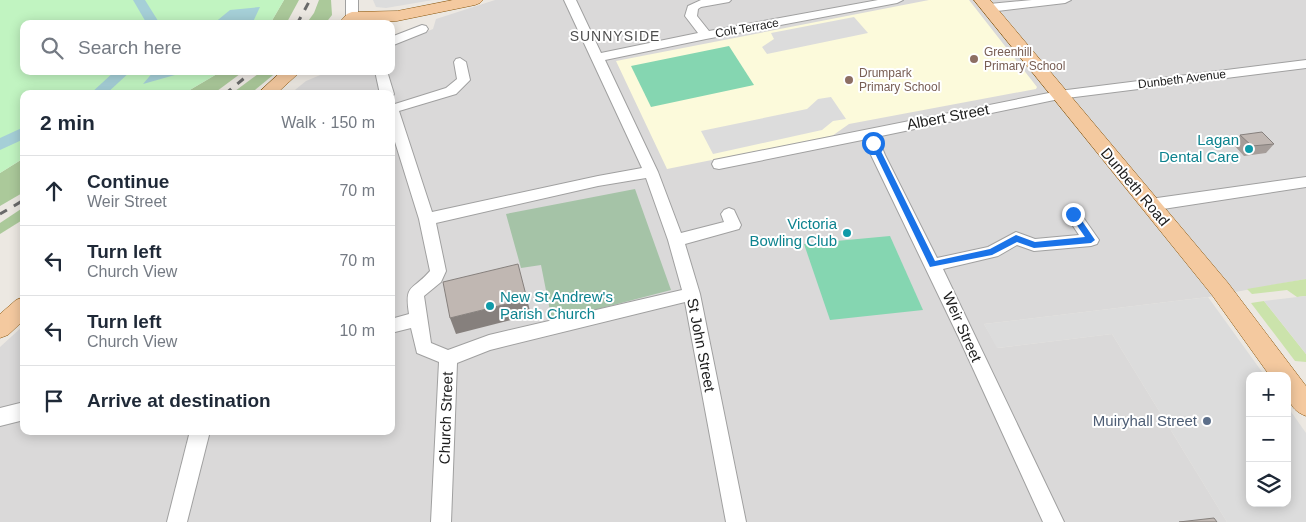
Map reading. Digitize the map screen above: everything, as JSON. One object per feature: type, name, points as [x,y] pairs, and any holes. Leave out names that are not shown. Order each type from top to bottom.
[{"type":"main road","points":[[349,20],[397,16],[475,0]]},
{"type":"main road","name":"Dunbeth Road","points":[[986,4],[1220,289],[1281,372]]},
{"type":"main road","points":[[270,90],[288,75]]},
{"type":"main road","points":[[0,328],[20,310]]},
{"type":"main road","points":[[1291,385],[1306,404]]},
{"type":"street","points":[[349,20],[352,0]]},
{"type":"street","name":"St John Street","points":[[570,0],[650,172],[676,240],[692,294],[736,522]]},
{"type":"street","points":[[706,35],[691,16],[692,8],[698,4],[725,0]]},
{"type":"street","name":"Colt Terrace","points":[[597,58],[706,35],[897,0]]},
{"type":"street","points":[[986,4],[1065,0]]},
{"type":"street","points":[[395,40],[422,29]]},
{"type":"street","name":"Church Street","points":[[395,107],[451,90],[464,80],[460,62]]},
{"type":"street","name":"Dunbeth Avenue","points":[[1059,95],[1306,64]]},
{"type":"street","points":[[382,75],[386,90]]},
{"type":"street","name":"Albert Street","points":[[719,164],[1059,95]]},
{"type":"street","name":"Church Street","points":[[395,117],[428,219],[438,271],[435,277],[416,292],[423,348],[448,358],[441,522]]},
{"type":"street","name":"Weir Street","points":[[875,132],[873,143],[878,155],[933,265],[1054,522]]},
{"type":"street","points":[[428,219],[598,181],[650,172]]},
{"type":"street","points":[[1150,205],[1306,182]]},
{"type":"street","points":[[676,240],[733,225],[728,214]]},
{"type":"street","points":[[933,265],[992,252],[1016,238],[1034,245],[1091,240],[1073,214]]},
{"type":"street","points":[[448,358],[489,343],[692,294]]},
{"type":"street","points":[[395,325],[418,319]]},
{"type":"street","points":[[0,417],[20,412]]},
{"type":"street","points":[[177,522],[199,435]]},
{"type":"shaded area","points":[[373,0],[433,0],[386,8],[376,7]]},
{"type":"shaded area","points":[[495,0],[1306,0],[1306,279],[1208,297],[984,324],[998,348],[1112,334],[1227,522],[0,522],[0,347],[20,329],[20,435],[395,435],[395,90],[295,90],[306,81],[320,75],[395,75],[395,44],[433,29],[436,19]]},
{"type":"shaded area","points":[[929,0],[969,0],[1037,87],[1036,89],[849,124],[832,136],[667,169],[616,61]]},
{"type":"shaded area","points":[[854,17],[868,33],[767,54],[762,47],[774,39],[771,33]]},
{"type":"shaded area","points":[[831,97],[846,119],[833,121],[822,130],[713,154],[701,131],[807,109],[818,99]]},
{"type":"shaded area","points":[[1306,296],[1306,354],[1264,301]]},
{"type":"shaded area","name":"Muiryhall Street","points":[[1208,297],[1262,372],[1246,372],[1246,507],[1291,507],[1291,412],[1306,433],[1306,522],[1227,522],[1112,334],[997,348],[984,324]]},
{"type":"green space","points":[[0,0],[284,0],[272,20],[20,20],[20,75],[215,75],[190,90],[20,90],[20,160],[0,173]]},
{"type":"green space","points":[[284,0],[299,0],[288,20],[272,20]]},
{"type":"green space","points":[[319,0],[331,0],[332,15],[328,20],[309,20]]},
{"type":"green space","points":[[729,46],[754,85],[651,107],[631,66]]},
{"type":"green space","points":[[215,75],[239,75],[218,90],[190,90]]},
{"type":"green space","points":[[257,75],[273,75],[255,90],[236,90]]},
{"type":"green space","points":[[20,160],[20,194],[0,206],[0,173]]},
{"type":"green space","points":[[635,189],[671,290],[552,321],[541,265],[521,268],[506,214]]},
{"type":"green space","points":[[20,210],[20,222],[0,234],[0,223]]},
{"type":"green space","points":[[890,236],[923,310],[830,320],[804,244]]},
{"type":"green space","points":[[1306,279],[1306,296],[1297,297],[1287,290],[1252,294],[1247,289]]},
{"type":"green space","points":[[1264,301],[1306,354],[1306,362],[1295,361],[1251,303]]},
{"type":"water","points":[[260,7],[254,20],[218,20],[230,10]]},
{"type":"water","points":[[151,75],[175,75],[143,84]]},
{"type":"building","points":[[1262,132],[1274,144],[1252,146],[1240,135]]},
{"type":"building","points":[[518,264],[527,299],[450,318],[443,282]]},
{"type":"building","points":[[1214,518],[1217,522],[1179,522]]},
{"type":"waterway","points":[[139,0],[152,20]]},
{"type":"waterway","points":[[102,90],[119,75]]},
{"type":"waterway","points":[[0,145],[20,134]]},
{"type":"railway","points":[[299,20],[310,0]]},
{"type":"railway","points":[[230,90],[248,75]]},
{"type":"railway","points":[[0,214],[20,202]]},
{"type":"place","name":"Greenhill Primary School","points":[[974,59]]},
{"type":"place","name":"Drumpark Primary School","points":[[849,80]]},
{"type":"place","name":"Lagan Dental Care","points":[[1249,149]]},
{"type":"place","name":"Victoria Bowling Club","points":[[847,233]]},
{"type":"place","name":"New St Andrew's Parish Church","points":[[490,306]]},
{"type":"place","name":"Muiryhall Street","points":[[1207,421]]},
{"type":"district","name":"SUNNYSIDE","points":[[615,36]]},
{"type":"route","points":[[873,143],[933,265],[992,252],[1016,238],[1034,245],[1091,240],[1073,214]]}]
